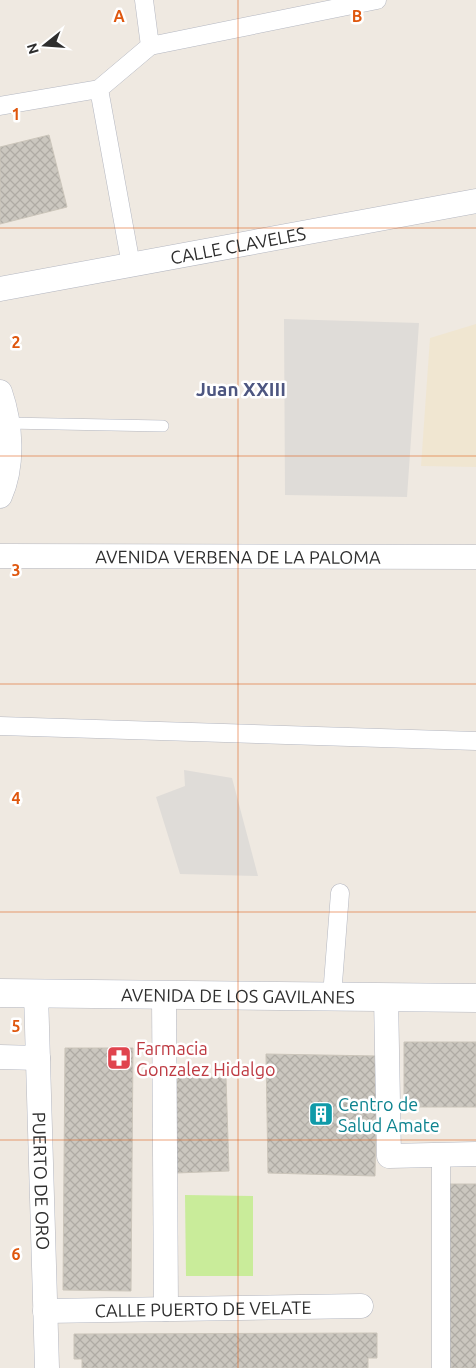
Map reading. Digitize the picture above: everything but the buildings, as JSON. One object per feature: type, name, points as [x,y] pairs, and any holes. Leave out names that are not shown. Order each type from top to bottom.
[{"type":"street","points":[[144,0],[150,46]]},
{"type":"street","points":[[0,106],[99,89],[150,46],[377,0]]},
{"type":"street","points":[[99,89],[131,265]]},
{"type":"street","name":"CALLE CLAVELES","points":[[0,289],[476,201]]},
{"type":"street","points":[[0,392],[10,445],[6,482],[0,496]]},
{"type":"street","name":"AVENIDA VERBENA DE LA PALOMA","points":[[0,556],[476,557]]},
{"type":"street","points":[[0,726],[476,741]]},
{"type":"street","points":[[332,996],[340,893]]},
{"type":"street","name":"AVENIDA DE LOS GAVILANES","points":[[0,993],[476,998]]},
{"type":"street","name":"PUERTO DE ORO","points":[[36,993],[47,1368]]},
{"type":"street","points":[[164,994],[166,1309]]},
{"type":"street","points":[[386,997],[389,1156],[476,1154]]},
{"type":"street","points":[[0,1058],[38,1058]]},
{"type":"street","points":[[441,1155],[441,1368]]},
{"type":"street","name":"CALLE PUERTO DE VELATE","points":[[45,1311],[361,1306]]},
{"type":"lane","points":[[6,423],[163,426]]},
{"type":"shaded area","points":[[284,319],[419,323],[407,497],[285,495]]},
{"type":"shaded area","points":[[476,324],[476,467],[421,466],[430,338]]},
{"type":"shaded area","points":[[184,770],[232,778],[258,876],[180,874],[156,797],[185,786]]},
{"type":"green space","points":[[185,1195],[253,1196],[253,1276],[186,1276]]},
{"type":"place","name":"Farmacia Gonzalez Hidalgo","points":[[119,1058]]},
{"type":"place","name":"Centro de Salud Amate","points":[[321,1114]]},
{"type":"district","name":"Juan XXIII","points":[[241,389]]}]
